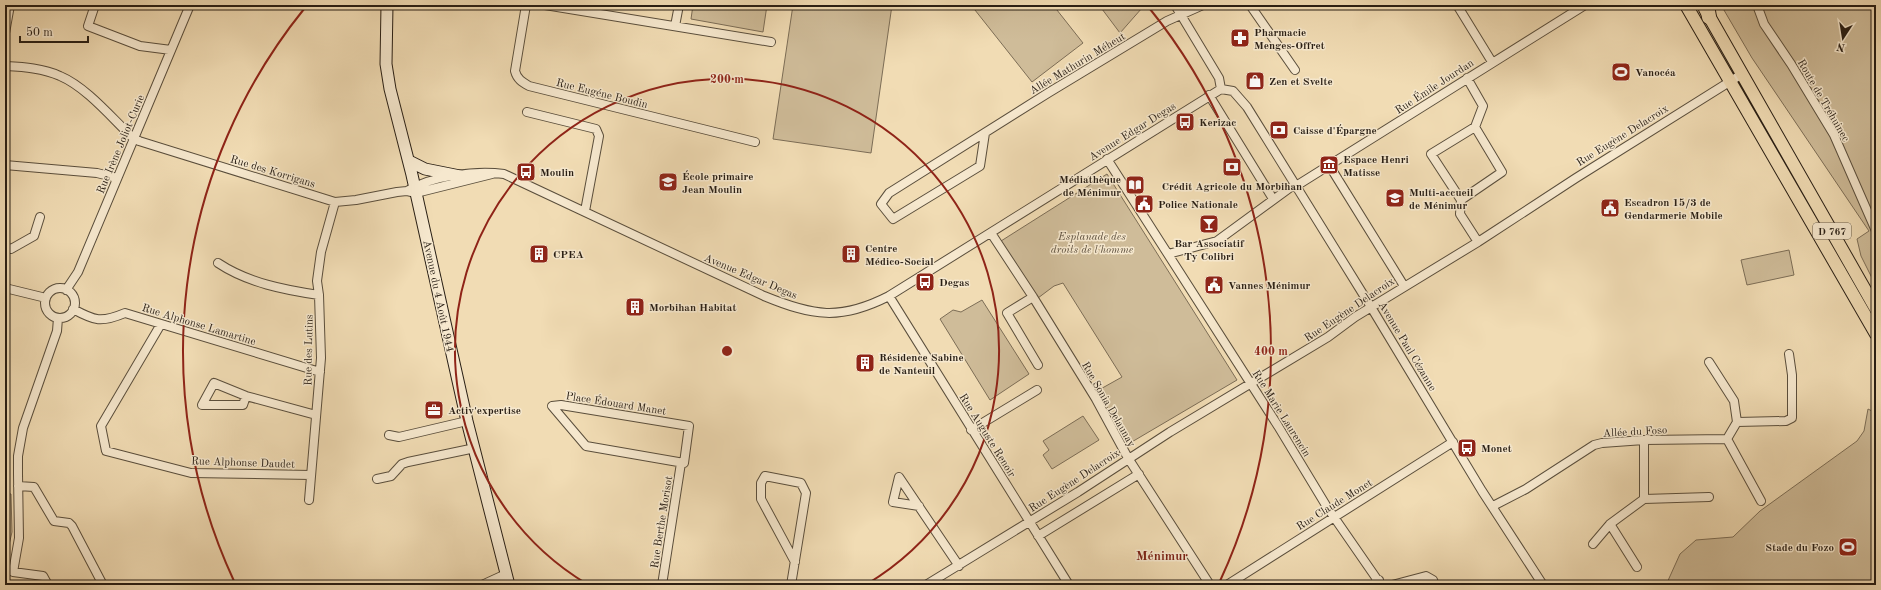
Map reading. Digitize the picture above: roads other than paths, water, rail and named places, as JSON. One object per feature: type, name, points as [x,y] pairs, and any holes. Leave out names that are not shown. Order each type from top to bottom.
[{"type":"main road","name":"D 767","points":[[1686,5],[1876,334]]},
{"type":"main road","name":"D 767","points":[[1706,9],[1876,309]]},
{"type":"street","points":[[5,33],[10,5]]},
{"type":"street","points":[[95,5],[88,26],[140,46],[171,50]]},
{"type":"street","name":"Rue Irène Joliot-Curie","points":[[66,290],[78,272],[190,5]]},
{"type":"street","name":"Avenue du 4 Août 1944","points":[[386,5],[386,64],[390,89],[409,160],[413,190],[467,421],[509,585]]},
{"type":"street","name":"Rue Eugéne Boudin","points":[[526,5],[515,70],[516,77],[521,82],[530,86],[755,142]]},
{"type":"street","points":[[545,5],[566,7],[771,42]]},
{"type":"street","points":[[675,26],[679,5]]},
{"type":"street","points":[[1175,5],[1219,78],[1221,89]]},
{"type":"street","name":"Allée Mathurin Méheut","points":[[985,133],[980,166],[892,219],[881,204],[889,192],[1167,21],[1203,5]]},
{"type":"street","points":[[1250,5],[1295,70]]},
{"type":"street","points":[[1456,5],[1492,62]]},
{"type":"street","name":"Rue Émile Jourdan","points":[[1168,254],[1217,241],[1273,199],[1585,5]]},
{"type":"street","name":"Route de Tréhuinec","points":[[1757,5],[1764,24],[1791,64],[1834,135],[1876,231]]},
{"type":"street","points":[[5,66],[34,68],[60,76],[79,88],[134,139]]},
{"type":"street","name":"Rue Eugène Delacroix","points":[[926,585],[1029,522],[1128,458],[1251,385],[1328,337],[1404,286],[1478,242],[1576,178],[1742,74]]},
{"type":"street","points":[[1467,78],[1483,106],[1475,127],[1431,154],[1461,200],[1460,214],[1478,242]]},
{"type":"street","name":"Avenue Edgar Degas","points":[[413,190],[460,176],[478,173],[504,174],[714,273],[792,307],[822,313],[841,313],[859,309],[889,296],[1209,95],[1221,89]]},
{"type":"street","name":"Avenue Paul Cézanne","points":[[1221,89],[1233,92],[1247,107],[1372,307],[1492,506],[1543,585]]},
{"type":"street","points":[[1209,95],[1273,199]]},
{"type":"street","points":[[527,112],[596,129],[599,136],[585,211]]},
{"type":"street","points":[[1461,200],[1502,172],[1475,127]]},
{"type":"street","name":"Rue des Korrigans","points":[[134,139],[335,202],[413,190]]},
{"type":"street","points":[[409,160],[425,169],[460,176]]},
{"type":"street","name":"Rue Marie Laurencin","points":[[1107,160],[1327,507],[1335,516],[1380,583]]},
{"type":"street","points":[[5,165],[97,173],[117,178]]},
{"type":"street","points":[[1329,165],[1404,286]]},
{"type":"street","points":[[413,190],[486,177],[494,173]]},
{"type":"street","name":"Rue des Lutins","points":[[309,500],[320,372],[320,295],[317,281],[321,252],[335,202]]},
{"type":"street","points":[[5,247],[11,249],[34,236],[40,217]]},
{"type":"street","name":"Rue Sonia Delaunay","points":[[991,233],[1033,297],[1096,399],[1128,458],[1210,585]]},
{"type":"street","points":[[218,263],[231,272],[258,282],[297,292],[320,295]]},
{"type":"street","points":[[5,288],[46,298]]},
{"type":"street","points":[[52,290],[66,290],[72,296],[73,309],[67,316],[58,318],[47,310],[46,298],[52,290]]},
{"type":"street","name":"Rue Auguste Renoir","points":[[889,296],[971,430],[1069,585]]},
{"type":"street","points":[[1033,297],[1007,314],[1038,366]]},
{"type":"street","name":"Rue Alphonse Lamartine","points":[[73,309],[88,317],[99,320],[111,319],[125,313],[320,372]]},
{"type":"street","points":[[48,585],[43,576],[13,572],[20,538],[18,456],[23,428],[57,331],[58,318]]},
{"type":"street","name":"Rue Alphonse Daudet","points":[[161,324],[100,426],[106,451],[191,473],[311,475]]},
{"type":"street","points":[[1737,422],[1786,421],[1792,418],[1792,375],[1789,354]]},
{"type":"street","points":[[1709,362],[1734,401],[1737,422],[1727,439],[1760,501]]},
{"type":"street","points":[[246,396],[243,405],[202,406],[214,383],[246,396],[316,415]]},
{"type":"street","points":[[971,430],[1037,390]]},
{"type":"street","name":"Place Édouard Manet","points":[[561,405],[690,426],[684,463],[681,463],[586,446],[552,406],[561,405]]},
{"type":"street","points":[[390,435],[399,437],[467,421]]},
{"type":"street","name":"Allée du Foso","points":[[1492,506],[1526,489],[1594,445],[1644,440],[1727,439]]},
{"type":"street","points":[[1644,440],[1644,499]]},
{"type":"street","name":"Rue Claude Monet","points":[[1232,584],[1335,516],[1453,442]]},
{"type":"street","points":[[377,479],[391,476],[402,464],[408,462],[475,448]]},
{"type":"street","name":"Rue Berthe Morisot","points":[[662,585],[681,463]]},
{"type":"street","points":[[1038,536],[1139,474]]},
{"type":"street","points":[[792,585],[806,493],[801,483],[764,476],[761,484],[761,499],[795,562]]},
{"type":"street","points":[[18,486],[34,486],[54,521],[69,523],[72,526],[103,585]]},
{"type":"street","points":[[1593,544],[1610,524],[1644,499],[1709,497]]},
{"type":"street","points":[[919,506],[959,566]]},
{"type":"street","points":[[1610,524],[1637,567]]},
{"type":"street","points":[[482,585],[506,574]]},
{"type":"street","points":[[1392,585],[1426,576],[1433,580],[1435,585]]},
{"type":"street","points":[[1371,585],[1380,583]]},
{"type":"place","name":"Pharmacie Menges-Offret","points":[[1240,38]]},
{"type":"place","name":"Vanocéa","points":[[1621,72]]},
{"type":"place","name":"Zen et Svelte","points":[[1255,81]]},
{"type":"place","name":"Kerizac","points":[[1185,122]]},
{"type":"place","name":"Caisse d'Épargne","points":[[1279,130]]},
{"type":"place","name":"Espace Henri Matisse","points":[[1329,165]]},
{"type":"place","name":"Crédit Agricole du Morbihan","points":[[1232,167]]},
{"type":"place","name":"Moulin","points":[[526,172]]},
{"type":"place","name":"École primaire Jean Moulin","points":[[668,182]]},
{"type":"place","name":"Médiathèque de Ménimur","points":[[1135,185]]},
{"type":"place","name":"Multi-accueil de Ménimur","points":[[1395,198]]},
{"type":"place","name":"Police Nationale","points":[[1144,204]]},
{"type":"place","name":"Escadron 15/3 de Gendarmerie Mobile","points":[[1610,208]]},
{"type":"place","name":"Bar Associatif Ty Colibri","points":[[1209,224]]},
{"type":"place","name":"CPEA","points":[[539,254]]},
{"type":"place","name":"Centre Médico-Social","points":[[851,254]]},
{"type":"place","name":"Degas","points":[[925,282]]},
{"type":"place","name":"Vannes Ménimur","points":[[1214,285]]},
{"type":"place","name":"Morbihan Habitat","points":[[635,307]]},
{"type":"place","name":"Résidence Sabine de Nanteuil","points":[[865,363]]},
{"type":"place","name":"Activ'expertise","points":[[434,410]]},
{"type":"place","name":"Monet","points":[[1467,448]]},
{"type":"place","name":"Stade du Fozo","points":[[1848,547]]},
{"type":"district","name":"Ménimur","points":[[1162,555]]},
{"type":"park label","name":"Esplanade des droits de l'homme","points":[[1092,242]]}]
